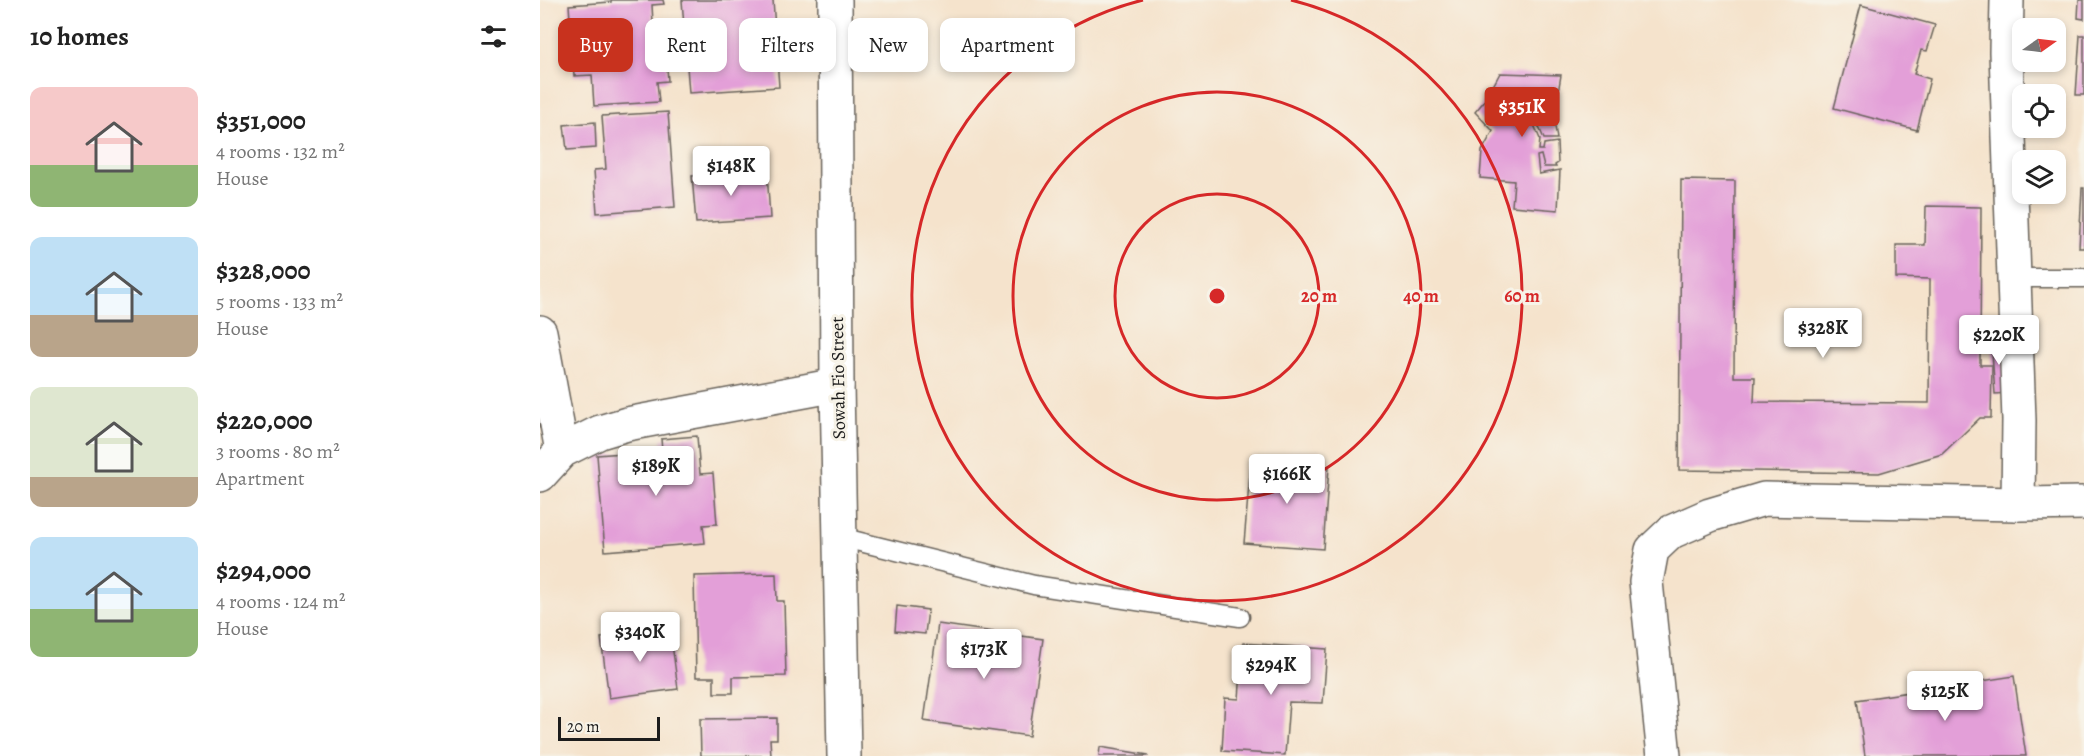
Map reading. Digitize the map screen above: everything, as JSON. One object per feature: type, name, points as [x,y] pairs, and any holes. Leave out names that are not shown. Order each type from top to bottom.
[{"type":"street","name":"Sowah Fio Street","points":[[836,0],[837,385],[844,756]]},
{"type":"street","points":[[2007,0],[2006,52],[2012,206],[2012,278],[2019,420],[2018,504]]},
{"type":"street","points":[[540,332],[562,451]]},
{"type":"street","points":[[540,475],[562,451],[600,432],[627,424],[837,385]]},
{"type":"street","points":[[1664,756],[1646,582],[1652,550],[1671,532],[1710,514],[1764,499],[2018,504],[2084,503]]},
{"type":"lane","points":[[2012,278],[2084,278]]},
{"type":"lane","points":[[840,537],[1034,585],[1240,617]]},
{"type":"building","points":[[611,0],[663,0],[664,4],[652,5],[653,18],[645,18],[645,72],[667,72],[668,81],[657,82],[659,102],[594,106],[592,75],[574,76],[574,72],[633,72],[633,18],[570,18],[569,5],[611,2]]},
{"type":"building","points":[[682,0],[773,0],[774,18],[739,18],[739,72],[778,72],[779,87],[689,93],[687,72],[727,72],[727,18],[683,18]]},
{"type":"building","points":[[2079,0],[2084,0],[2084,19],[2078,18]]},
{"type":"building","points":[[1861,5],[1935,25],[1927,51],[1921,50],[1914,74],[1930,79],[1917,130],[1834,108]]},
{"type":"building","points":[[2080,35],[2084,35],[2084,95],[2076,95]]},
{"type":"building","points":[[1500,73],[1561,75],[1556,105],[1539,109],[1539,113],[1553,114],[1557,139],[1544,139],[1536,120],[1532,120],[1540,139],[1539,150],[1543,150],[1544,144],[1557,142],[1558,163],[1556,167],[1544,167],[1541,155],[1537,156],[1539,174],[1560,170],[1558,210],[1512,206],[1514,181],[1480,178],[1482,151],[1493,131],[1475,112],[1486,99]]},
{"type":"building","points":[[668,112],[675,207],[597,213],[594,170],[606,169],[602,116]]},
{"type":"building","points":[[595,122],[596,148],[567,150],[564,125]]},
{"type":"building","points":[[767,171],[770,218],[696,223],[692,176]]},
{"type":"building","points":[[1681,180],[1735,181],[1734,377],[1755,377],[1754,402],[1929,403],[1930,279],[1896,278],[1896,245],[1925,245],[1926,206],[1981,207],[1980,365],[1992,365],[1991,418],[1980,418],[1942,454],[1879,473],[1679,470]]},
{"type":"building","points":[[2082,188],[2084,188],[2084,248],[2079,248]]},
{"type":"building","points":[[2002,338],[2007,393],[1995,394],[1991,339]]},
{"type":"building","points":[[697,436],[700,474],[713,473],[717,524],[703,525],[705,543],[605,551],[597,455],[662,450],[661,439]]},
{"type":"building","points":[[1251,461],[1329,467],[1323,549],[1244,543]]},
{"type":"building","points":[[776,574],[777,601],[784,601],[786,676],[733,677],[733,693],[714,693],[714,677],[696,677],[694,576]]},
{"type":"building","points":[[897,606],[928,610],[925,634],[895,631]]},
{"type":"building","points":[[938,624],[1043,639],[1029,736],[924,721]]},
{"type":"building","points":[[670,629],[678,689],[609,698],[601,638]]},
{"type":"building","points":[[1243,643],[1327,649],[1323,703],[1289,702],[1285,755],[1222,751],[1225,698],[1239,699]]},
{"type":"building","points":[[2014,676],[2026,756],[1865,756],[1857,700]]},
{"type":"building","points":[[777,718],[777,739],[770,739],[771,756],[701,756],[700,719]]},
{"type":"building","points":[[1100,747],[1148,755],[1148,756],[1099,756]]}]
